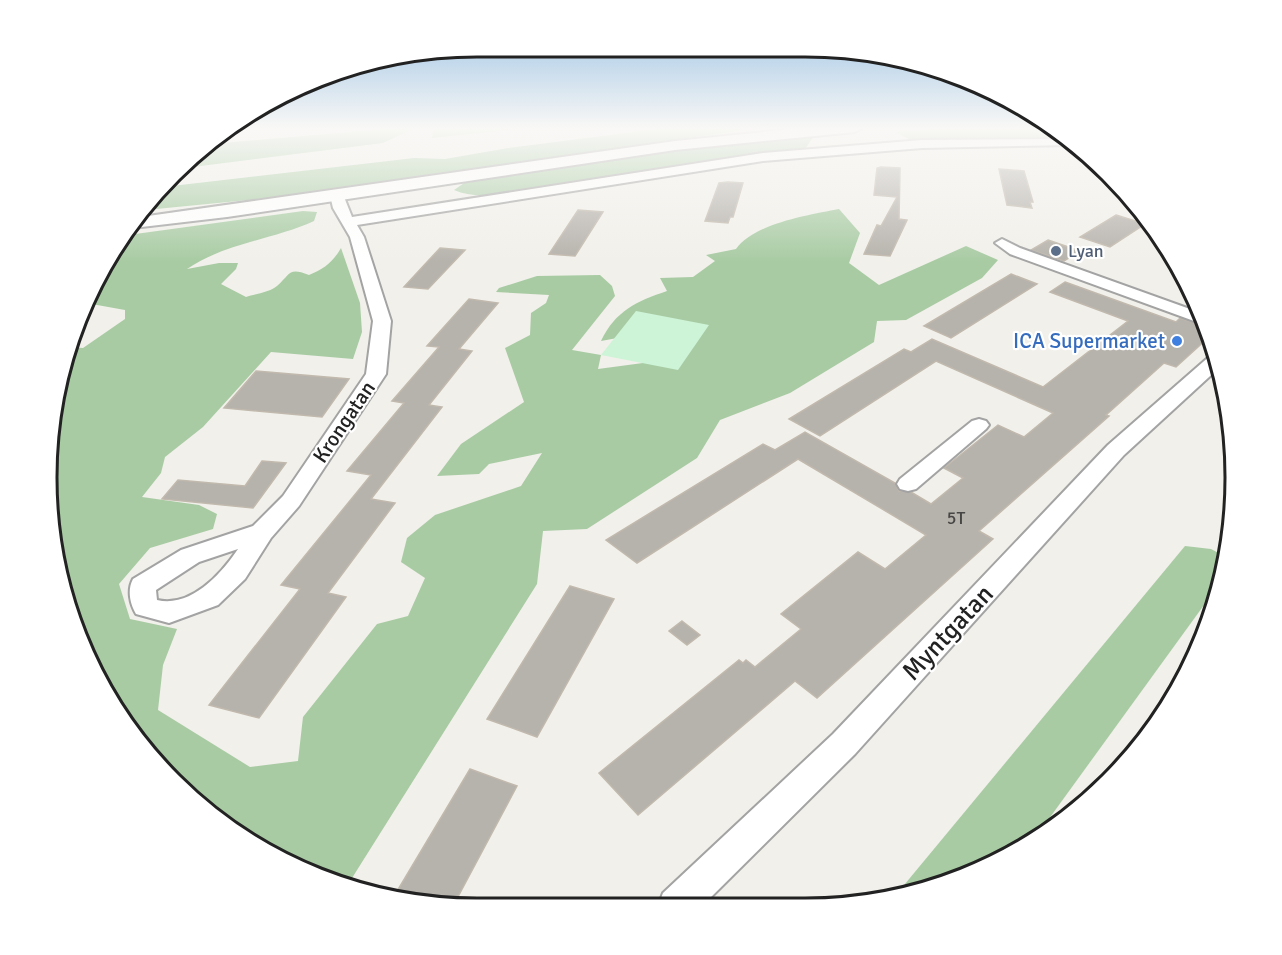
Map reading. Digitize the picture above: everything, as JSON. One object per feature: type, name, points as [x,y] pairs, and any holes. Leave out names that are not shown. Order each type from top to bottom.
[{"type":"street","points":[[144,222],[498,173]]},
{"type":"street","points":[[349,222],[664,173]]},
{"type":"street","name":"Krongatan","points":[[262,532],[190,556],[142,586],[145,607],[169,613],[209,598],[236,572],[262,532],[291,501],[376,374],[382,321],[357,237],[337,195]]},
{"type":"street","points":[[1002,243],[1016,251],[1116,290],[1193,316]]},
{"type":"street","name":"Myntgatan","points":[[684,898],[844,744],[1116,450],[1210,366]]},
{"type":"street","points":[[908,484],[979,424]]},
{"type":"green space","points":[[288,173],[450,173],[288,196],[154,209],[175,186]]},
{"type":"green space","points":[[525,173],[646,173],[495,195],[478,195],[454,190],[467,181]]},
{"type":"green space","points":[[839,209],[860,233],[849,263],[879,285],[966,246],[998,260],[982,278],[906,320],[877,321],[874,342],[790,393],[720,420],[697,458],[587,529],[543,531],[537,584],[352,879],[317,866],[267,842],[200,794],[161,755],[113,688],[89,638],[71,586],[65,560],[58,505],[58,450],[65,395],[71,369],[77,348],[83,348],[125,319],[125,310],[94,305],[113,267],[135,234],[303,211],[317,212],[314,221],[217,253],[187,269],[219,263],[238,263],[236,269],[221,284],[246,297],[274,288],[290,273],[309,275],[319,270],[335,257],[341,248],[360,303],[362,332],[353,359],[271,352],[203,427],[165,457],[161,473],[142,497],[199,505],[217,514],[213,529],[150,548],[119,584],[130,619],[177,629],[163,665],[158,710],[250,767],[298,761],[303,717],[377,624],[408,616],[425,578],[401,562],[407,538],[435,515],[521,486],[542,453],[489,464],[479,474],[437,476],[461,444],[524,402],[505,348],[530,335],[531,313],[546,303],[549,295],[496,292],[499,288],[537,276],[600,275],[612,286],[615,296],[572,350],[601,355],[598,369],[643,363],[628,336],[601,341],[613,322],[628,308],[667,291],[660,278],[693,277],[715,261],[706,255],[736,249],[745,240],[769,226]]},
{"type":"green space","points":[[636,311],[709,325],[678,370],[601,355]]},
{"type":"green space","points":[[1185,546],[1211,549],[1218,553],[1206,602],[1049,819],[1015,842],[990,855],[940,876],[903,886]]},
{"type":"building","points":[[876,173],[900,173],[899,219],[907,220],[890,256],[864,254],[877,225],[881,226],[897,197],[874,195]]},
{"type":"building","points":[[1000,173],[1024,173],[1033,202],[1030,202],[1032,208],[1007,205]]},
{"type":"building","points":[[719,183],[743,183],[733,217],[730,217],[728,223],[705,221]]},
{"type":"building","points":[[578,210],[603,212],[575,256],[549,254]]},
{"type":"building","points":[[1116,215],[1138,222],[1141,226],[1110,247],[1080,237]]},
{"type":"building","points":[[1048,240],[1080,251],[1064,261],[1031,250]]},
{"type":"building","points":[[440,248],[465,250],[428,289],[404,287]]},
{"type":"building","points":[[1011,274],[1037,284],[951,338],[924,326]]},
{"type":"building","points":[[1065,282],[1176,322],[1180,318],[1196,323],[1203,342],[1176,367],[1164,363],[1106,415],[1109,416],[979,531],[993,539],[817,698],[795,681],[638,815],[599,773],[739,660],[743,663],[746,660],[755,667],[801,629],[781,614],[858,552],[885,569],[926,535],[798,459],[637,563],[606,540],[763,444],[775,450],[805,432],[895,483],[899,491],[911,492],[931,504],[963,478],[944,468],[998,425],[1024,437],[1053,413],[936,361],[820,436],[789,419],[904,349],[911,352],[932,339],[1043,387],[1128,321],[1050,292]]},
{"type":"building","points":[[469,299],[498,303],[459,349],[472,351],[429,405],[442,407],[371,499],[395,503],[328,593],[346,597],[259,718],[209,705],[300,589],[281,585],[371,475],[347,471],[404,403],[392,401],[439,347],[427,346]]},
{"type":"building","points":[[256,371],[349,379],[322,417],[224,408]]},
{"type":"building","points":[[262,461],[286,463],[253,508],[162,499],[178,480],[245,486]]},
{"type":"building","points":[[570,586],[614,599],[537,737],[487,719]]},
{"type":"building","points":[[682,621],[700,635],[687,645],[669,631]]},
{"type":"building","points":[[470,769],[517,786],[458,897],[398,890]]},
{"type":"place","name":"Lyan","points":[[1056,251]]},
{"type":"place","name":"ICA Supermarket","points":[[1177,341]]}]
